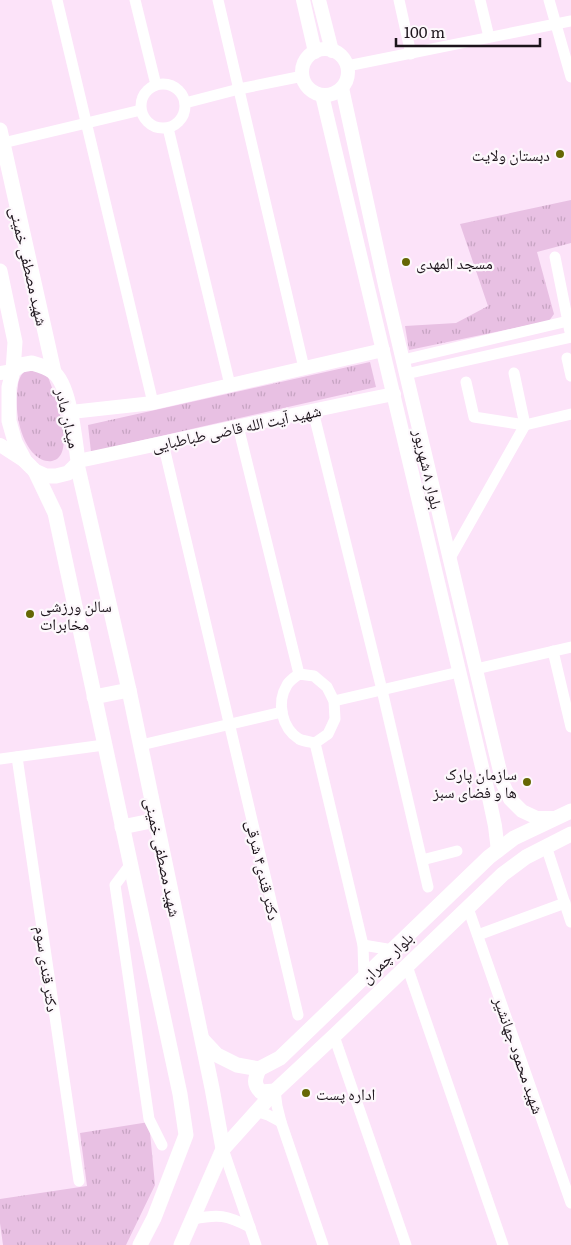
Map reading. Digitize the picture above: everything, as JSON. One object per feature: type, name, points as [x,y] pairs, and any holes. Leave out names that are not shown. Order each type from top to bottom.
[{"type":"main road","name":"شهید مصطفی خمینی","points":[[2,136],[54,372]]},
{"type":"main road","name":"شهید مصطفی خمینی","points":[[0,271],[15,342],[6,372]]},
{"type":"main road","name":"میدان مادر","points":[[6,372],[32,363],[54,372],[61,382],[71,412],[78,463],[68,473],[56,476],[46,476],[30,466]]},
{"type":"main road","points":[[6,372],[10,421],[15,442],[55,513],[180,1094],[186,1135],[154,1218],[140,1245]]},
{"type":"main road","name":"شهید مصطفی خمینی","points":[[78,463],[129,690],[223,1149]]},
{"type":"main road","points":[[94,697],[129,690]]},
{"type":"main road","name":"بلوار چمران","points":[[259,1069],[280,1058],[489,857],[514,838],[571,811]]},
{"type":"main road","points":[[122,827],[156,820]]},
{"type":"main road","name":"بلوار چمران","points":[[223,1149],[275,1091],[508,870],[526,857],[571,834]]},
{"type":"main road","points":[[202,1039],[217,1055],[237,1065],[259,1069],[256,1078],[256,1088],[261,1092],[275,1091]]},
{"type":"main road","points":[[181,1245],[223,1149]]},
{"type":"street","points":[[57,0],[153,403]]},
{"type":"street","points":[[135,0],[156,85]]},
{"type":"street","points":[[218,0],[304,368]]},
{"type":"street","points":[[303,0],[316,52]]},
{"type":"street","points":[[319,0],[332,51]]},
{"type":"street","points":[[399,0],[411,54]]},
{"type":"street","points":[[480,0],[489,37]]},
{"type":"street","points":[[549,0],[571,77]]},
{"type":"street","points":[[347,66],[571,21]]},
{"type":"street","points":[[332,51],[339,54],[347,66],[346,82],[342,88],[329,95],[315,93],[309,88],[302,76],[305,61],[316,52],[332,51]]},
{"type":"street","points":[[185,103],[302,76]]},
{"type":"street","points":[[165,84],[172,86],[182,95],[185,103],[180,121],[168,128],[161,129],[148,123],[141,110],[141,104],[146,92],[156,85],[165,84]]},
{"type":"street","name":"بلوار ۸ شهریور","points":[[342,88],[385,285],[503,784],[510,799],[522,811],[537,818],[554,818]]},
{"type":"street","name":"بلوار ۸ شهریور","points":[[322,95],[367,288],[388,395],[419,501],[493,817],[498,851]]},
{"type":"street","points":[[2,136],[86,123],[141,110]]},
{"type":"street","points":[[168,128],[230,385]]},
{"type":"street","points":[[406,374],[571,337],[569,319],[555,257]]},
{"type":"street","points":[[367,288],[385,285]]},
{"type":"street","points":[[403,360],[569,319]]},
{"type":"street","points":[[71,412],[153,403],[378,351]]},
{"type":"street","points":[[567,358],[571,376]]},
{"type":"street","points":[[450,558],[525,425],[514,373]]},
{"type":"street","points":[[466,382],[474,417],[525,425],[571,414]]},
{"type":"street","name":"شهید آیت الله قاضی طباطبایی","points":[[78,463],[238,426],[388,395]]},
{"type":"street","points":[[313,411],[382,690],[428,887]]},
{"type":"street","points":[[238,426],[299,674]]},
{"type":"street","name":"دکتر قندی۴ شرقی","points":[[163,443],[298,1015]]},
{"type":"street","points":[[0,445],[30,466]]},
{"type":"street","points":[[419,501],[436,497]]},
{"type":"street","points":[[476,668],[571,647]]},
{"type":"street","points":[[553,651],[571,728]]},
{"type":"street","points":[[334,700],[459,672]]},
{"type":"street","points":[[299,674],[314,676],[327,687],[334,700],[335,719],[328,734],[315,743],[300,740],[289,729],[282,712],[282,698],[287,684],[299,674]]},
{"type":"street","points":[[140,745],[282,712]]},
{"type":"street","points":[[472,728],[489,724]]},
{"type":"street","points":[[315,743],[363,945],[364,977]]},
{"type":"street","points":[[0,759],[104,744]]},
{"type":"street","name":"دکتر قندی سوم","points":[[17,757],[79,1181]]},
{"type":"street","points":[[546,846],[571,922]]},
{"type":"street","points":[[422,860],[457,852]]},
{"type":"street","points":[[130,865],[115,885],[149,1119],[162,1145]]},
{"type":"street","points":[[478,935],[565,903]]},
{"type":"street","name":"شهید محمود جهانشیر","points":[[468,908],[571,1203]]},
{"type":"street","points":[[363,945],[393,950]]},
{"type":"street","points":[[407,966],[503,1245]]},
{"type":"street","points":[[334,1036],[406,1245]]},
{"type":"street","points":[[275,1091],[281,1122],[323,1245]]},
{"type":"street","points":[[256,1111],[281,1122]]},
{"type":"street","points":[[223,1149],[256,1245]]},
{"type":"street","points":[[193,1219],[212,1215],[232,1218],[250,1227]]},
{"type":"green space","points":[[571,200],[571,243],[537,252],[554,314],[549,321],[409,350],[405,326],[456,323],[488,306],[460,224]]},
{"type":"green space","points":[[370,362],[376,387],[91,452],[88,425]]},
{"type":"green space","points":[[34,369],[48,377],[62,423],[63,448],[60,457],[52,461],[43,460],[30,449],[25,441],[17,413],[19,381],[24,372]]},
{"type":"green space","points":[[149,1122],[155,1185],[126,1245],[3,1245],[0,1223],[0,1199],[87,1186],[80,1133]]},
{"type":"place","name":"دبستان ولایت","points":[[560,154]]},
{"type":"place","name":"مسجد المهدی","points":[[406,262]]},
{"type":"place","name":"سالن ورزشی مخابرات","points":[[30,614]]},
{"type":"place","name":"سازمان پارک ها و فضای سبز","points":[[527,782]]},
{"type":"place","name":"اداره پست","points":[[306,1093]]}]
